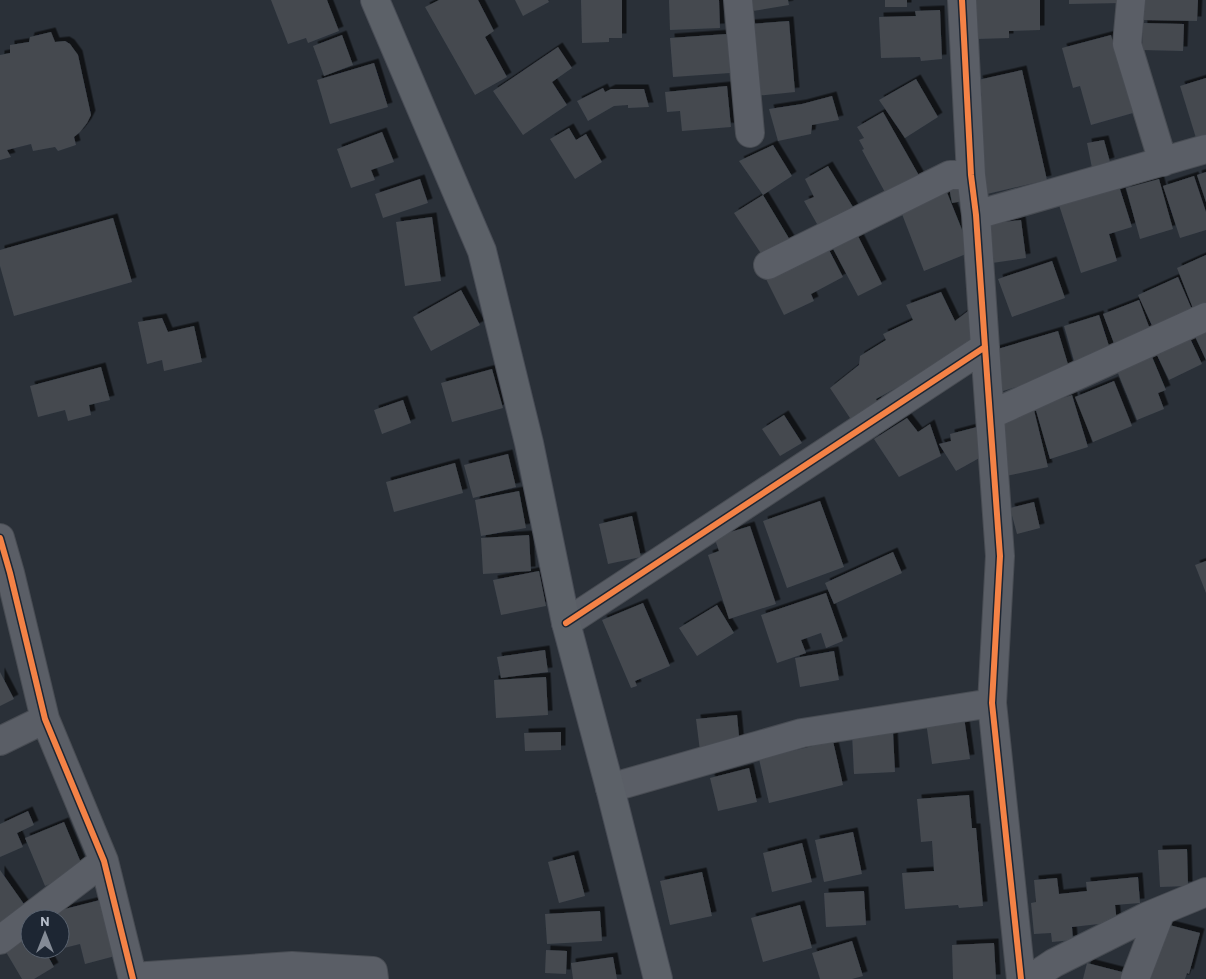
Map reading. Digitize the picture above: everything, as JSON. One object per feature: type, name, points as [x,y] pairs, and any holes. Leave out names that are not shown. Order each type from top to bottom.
[{"type":"main road","points":[[375,0],[482,251],[528,443],[566,623],[658,979]]},
{"type":"street","points":[[738,0],[750,134]]},
{"type":"street","points":[[962,0],[971,175],[976,215],[1000,556],[992,703],[1021,979]]},
{"type":"street","points":[[1131,0],[1127,44],[1162,162]]},
{"type":"street","points":[[976,215],[1206,149]]},
{"type":"street","points":[[768,265],[950,175],[971,175]]},
{"type":"street","points":[[990,414],[1206,317]]},
{"type":"street","points":[[566,623],[985,347]]},
{"type":"street","points":[[0,538],[5,575],[45,719],[104,861],[133,978],[292,966],[372,971],[374,979]]},
{"type":"street","points":[[610,788],[802,733],[992,703]]},
{"type":"street","points":[[0,741],[45,719]]},
{"type":"street","points":[[0,940],[104,861]]},
{"type":"street","points":[[1030,979],[1054,963],[1161,911],[1206,892]]},
{"type":"street","points":[[1135,979],[1161,911]]},
{"type":"building","points":[[271,0],[327,0],[339,31],[308,43],[306,38],[288,44]]},
{"type":"building","points":[[439,0],[478,0],[494,31],[485,37],[507,77],[475,95],[425,7]]},
{"type":"building","points":[[515,0],[548,0],[549,2],[523,16]]},
{"type":"building","points":[[581,0],[622,0],[622,38],[609,38],[609,42],[582,43]]},
{"type":"building","points":[[669,0],[719,0],[720,28],[670,30]]},
{"type":"building","points":[[751,0],[788,0],[789,5],[753,11]]},
{"type":"building","points":[[885,0],[907,0],[907,7],[885,7]]},
{"type":"building","points":[[976,0],[1040,0],[1040,30],[1009,31],[1009,38],[977,39]]},
{"type":"building","points":[[1069,0],[1121,0],[1122,3],[1069,4]]},
{"type":"building","points":[[1144,0],[1198,0],[1197,21],[1143,20]]},
{"type":"building","points":[[940,10],[942,59],[921,61],[920,57],[881,58],[879,17],[916,16],[915,11]]},
{"type":"building","points":[[789,21],[795,92],[755,96],[749,24]]},
{"type":"building","points":[[1143,23],[1184,24],[1183,51],[1142,50]]},
{"type":"building","points":[[51,32],[55,42],[65,41],[70,44],[78,55],[91,115],[87,123],[74,137],[76,145],[58,151],[55,147],[33,151],[31,144],[7,150],[11,157],[0,160],[0,55],[10,53],[10,45],[29,42],[30,37]]},
{"type":"building","points":[[727,34],[730,73],[673,77],[670,38]]},
{"type":"building","points":[[342,35],[353,65],[324,76],[313,46]]},
{"type":"building","points":[[1111,35],[1133,113],[1091,125],[1080,86],[1073,88],[1062,48]]},
{"type":"building","points":[[558,47],[572,68],[552,82],[567,105],[523,135],[493,91]]},
{"type":"building","points":[[374,63],[388,107],[330,124],[317,80]]},
{"type":"building","points":[[1022,70],[1047,180],[987,194],[975,98],[982,96],[978,80]]},
{"type":"building","points":[[1206,78],[1206,135],[1196,138],[1180,86]]},
{"type":"building","points":[[916,79],[938,117],[905,138],[879,100]]},
{"type":"building","points":[[727,86],[731,127],[682,131],[680,111],[667,112],[665,92]]},
{"type":"building","points":[[603,88],[605,92],[611,89],[644,89],[649,107],[628,108],[628,105],[614,106],[588,121],[577,101]]},
{"type":"building","points":[[832,96],[839,120],[812,125],[811,134],[778,141],[769,109],[802,104]]},
{"type":"building","points":[[883,112],[921,179],[887,196],[862,150],[864,149],[859,140],[864,138],[857,127]]},
{"type":"building","points":[[569,128],[576,140],[586,134],[602,162],[575,179],[550,139]]},
{"type":"building","points":[[382,132],[394,162],[371,170],[375,180],[351,188],[337,149]]},
{"type":"building","points":[[1104,140],[1110,162],[1092,168],[1087,143]]},
{"type":"building","points":[[773,145],[792,176],[763,195],[739,161]]},
{"type":"building","points":[[828,166],[856,212],[821,231],[804,201],[814,197],[805,179]]},
{"type":"building","points":[[1206,172],[1206,202],[1197,175]]},
{"type":"building","points":[[1194,176],[1206,212],[1206,230],[1180,238],[1163,186]]},
{"type":"building","points":[[420,179],[428,203],[383,218],[375,194]]},
{"type":"building","points":[[1159,179],[1173,229],[1140,239],[1126,188]]},
{"type":"building","points":[[959,185],[963,201],[952,203],[949,187]]},
{"type":"building","points":[[1119,186],[1132,227],[1109,234],[1117,261],[1081,273],[1059,205]]},
{"type":"building","points":[[946,190],[971,252],[924,271],[900,209]]},
{"type":"building","points":[[763,195],[790,240],[762,255],[734,213]]},
{"type":"building","points":[[432,217],[441,281],[405,286],[396,222]]},
{"type":"building","points":[[113,218],[132,282],[14,316],[0,266],[0,250]]},
{"type":"building","points":[[1021,220],[1026,258],[992,263],[987,224]]},
{"type":"building","points":[[856,232],[882,284],[858,296],[831,245]]},
{"type":"building","points":[[826,244],[843,277],[811,294],[814,301],[784,315],[764,275]]},
{"type":"building","points":[[1206,255],[1206,306],[1194,311],[1177,268]]},
{"type":"building","points":[[1052,261],[1065,298],[1012,317],[998,279]]},
{"type":"building","points":[[1178,277],[1193,312],[1154,330],[1138,295]]},
{"type":"building","points":[[461,290],[480,325],[431,351],[413,317]]},
{"type":"building","points":[[941,292],[955,321],[972,308],[971,353],[944,362],[876,399],[880,408],[852,421],[830,388],[859,365],[860,356],[886,340],[883,334],[913,320],[906,305]]},
{"type":"building","points":[[1139,300],[1151,332],[1115,346],[1103,314]]},
{"type":"building","points":[[1099,315],[1110,349],[1074,361],[1064,326]]},
{"type":"building","points":[[162,318],[168,332],[194,326],[202,362],[164,371],[162,360],[147,364],[138,322]]},
{"type":"building","points":[[1206,324],[1206,360],[1192,330]]},
{"type":"building","points":[[1058,331],[1070,371],[1003,391],[991,351]]},
{"type":"building","points":[[1188,334],[1202,364],[1169,380],[1154,349]]},
{"type":"building","points":[[1150,352],[1166,390],[1158,393],[1164,409],[1137,420],[1115,366]]},
{"type":"building","points":[[101,367],[110,400],[89,405],[91,415],[68,421],[65,410],[38,417],[30,386]]},
{"type":"building","points":[[492,369],[503,408],[452,422],[441,383]]},
{"type":"building","points":[[1114,381],[1132,426],[1093,442],[1075,397]]},
{"type":"building","points":[[1072,395],[1088,447],[1050,459],[1035,407]]},
{"type":"building","points":[[403,400],[411,423],[382,434],[374,410]]},
{"type":"building","points":[[1033,406],[1048,467],[1006,476],[992,416]]},
{"type":"building","points":[[784,415],[802,443],[780,456],[762,429]]},
{"type":"building","points":[[907,418],[918,432],[930,424],[941,456],[899,477],[874,439]]},
{"type":"building","points":[[977,427],[983,456],[956,471],[939,444],[951,441],[950,434]]},
{"type":"building","points":[[508,454],[516,487],[473,498],[464,465]]},
{"type":"building","points":[[455,463],[463,493],[394,512],[386,482]]},
{"type":"building","points":[[519,491],[526,528],[481,536],[475,500]]},
{"type":"building","points":[[820,501],[844,567],[787,588],[763,521]]},
{"type":"building","points":[[1034,502],[1040,528],[1017,534],[1010,508]]},
{"type":"building","points":[[632,516],[641,557],[608,564],[599,524]]},
{"type":"building","points":[[750,526],[776,604],[729,619],[708,555],[719,551],[714,537]]},
{"type":"building","points":[[529,535],[531,571],[483,574],[481,538]]},
{"type":"building","points":[[893,552],[902,573],[834,604],[825,583]]},
{"type":"building","points":[[1206,561],[1206,593],[1195,565]]},
{"type":"building","points":[[539,571],[546,606],[501,615],[493,580]]},
{"type":"building","points":[[826,593],[843,641],[826,648],[821,633],[801,640],[806,653],[777,663],[761,615]]},
{"type":"building","points":[[643,603],[670,666],[635,681],[637,686],[631,688],[602,620]]},
{"type":"building","points":[[717,605],[734,633],[697,656],[679,628]]},
{"type":"building","points":[[545,650],[548,672],[501,678],[497,657]]},
{"type":"building","points":[[834,651],[839,680],[800,687],[795,658]]},
{"type":"building","points":[[0,672],[14,699],[0,706]]},
{"type":"building","points":[[546,677],[548,715],[496,718],[494,680]]},
{"type":"building","points":[[737,715],[740,747],[700,751],[696,719]]},
{"type":"building","points":[[964,717],[970,759],[932,764],[926,722]]},
{"type":"building","points":[[561,732],[561,750],[525,751],[524,733]]},
{"type":"building","points":[[893,732],[895,772],[854,774],[852,734]]},
{"type":"building","points":[[833,741],[843,785],[769,803],[759,759]]},
{"type":"building","points":[[749,768],[757,802],[718,811],[710,778]]},
{"type":"building","points":[[969,795],[972,828],[976,828],[983,906],[959,908],[958,905],[905,909],[902,873],[934,871],[932,841],[921,842],[917,799]]},
{"type":"building","points":[[28,811],[34,825],[17,833],[23,847],[0,857],[0,824]]},
{"type":"building","points":[[64,822],[84,870],[45,886],[25,838]]},
{"type":"building","points":[[853,832],[862,874],[824,882],[815,840]]},
{"type":"building","points":[[802,843],[812,882],[772,892],[763,853]]},
{"type":"building","points":[[1187,849],[1188,886],[1160,887],[1158,850]]},
{"type":"building","points":[[574,855],[585,896],[559,903],[548,862]]},
{"type":"building","points":[[0,870],[26,907],[20,909],[20,911],[0,925]]},
{"type":"building","points":[[702,872],[712,916],[670,925],[660,881]]},
{"type":"building","points":[[1138,877],[1140,903],[1115,905],[1117,922],[1072,927],[1073,940],[1052,942],[1051,933],[1034,934],[1031,903],[1036,902],[1034,880],[1057,878],[1059,894],[1087,891],[1086,882]]},
{"type":"building","points":[[864,891],[866,925],[826,927],[824,893]]},
{"type":"building","points":[[104,899],[119,955],[85,964],[80,944],[70,946],[70,909],[65,909]]},
{"type":"building","points":[[800,905],[812,948],[763,962],[751,918]]},
{"type":"building","points":[[600,911],[602,941],[547,944],[545,914]]},
{"type":"building","points":[[1150,920],[1200,933],[1189,974],[1187,973],[1185,979],[1135,979]]},
{"type":"building","points":[[20,938],[20,959],[50,959],[54,967],[34,979],[22,979],[3,947]]},
{"type":"building","points":[[852,941],[863,976],[852,979],[820,979],[812,953]]},
{"type":"building","points":[[994,943],[996,979],[953,979],[952,945]]},
{"type":"building","points":[[546,950],[567,951],[566,974],[545,973]]},
{"type":"building","points":[[613,957],[617,979],[573,979],[571,963]]},
{"type":"building","points":[[1087,963],[1126,973],[1124,979],[1083,979]]},
{"type":"cycle path","points":[[962,0],[971,175],[976,215],[1000,556],[992,703],[1021,979]]},
{"type":"cycle path","points":[[566,623],[985,347]]},
{"type":"cycle path","points":[[0,538],[45,719],[104,861],[133,979]]}]
